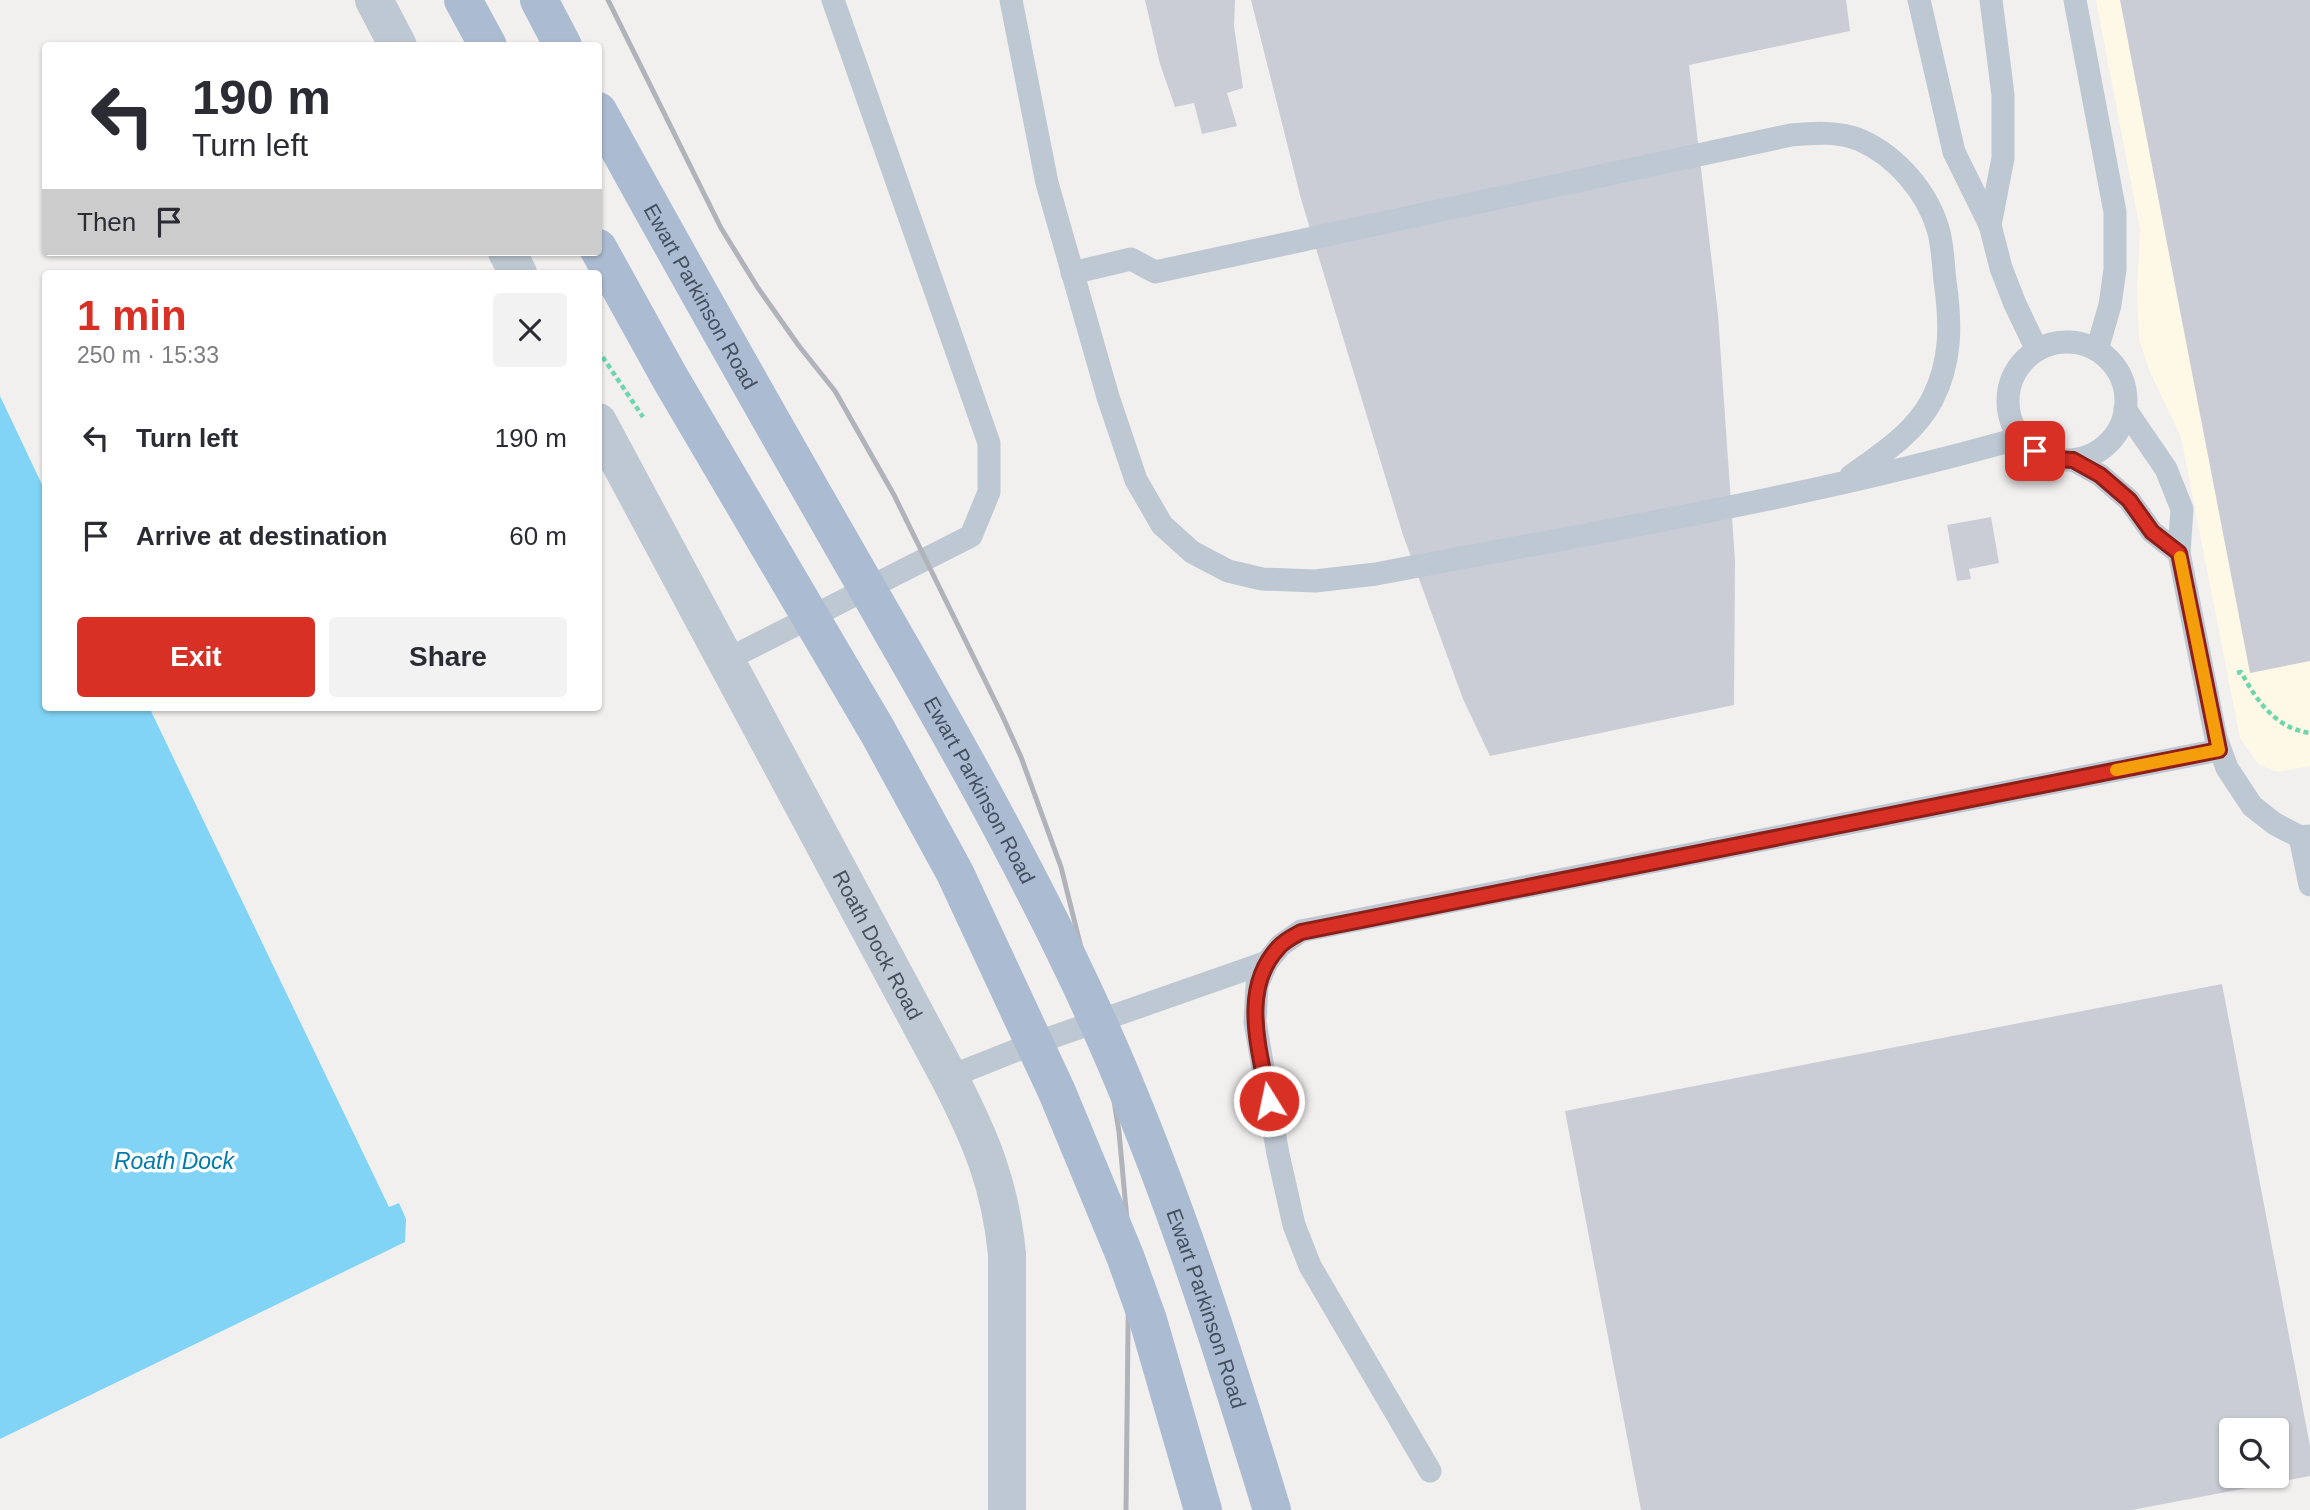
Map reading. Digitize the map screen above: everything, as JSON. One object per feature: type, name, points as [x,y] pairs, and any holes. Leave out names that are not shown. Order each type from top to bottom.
[{"type":"main road","points":[[463,0],[486,42]]},
{"type":"main road","points":[[539,0],[561,42]]},
{"type":"main road","name":"Ewart Parkinson Road","points":[[602,118],[992,811],[1080,981],[1177,1213],[1212,1315],[1272,1510]]},
{"type":"main road","points":[[602,255],[670,378],[878,732],[955,873],[1058,1092],[1125,1256],[1148,1320],[1203,1510]]},
{"type":"street","points":[[374,0],[396,42]]},
{"type":"street","name":"Roath Dock Road","points":[[602,429],[950,1077],[990,1165],[1007,1254],[1007,1510]]},
{"type":"lane","points":[[726,660],[971,536],[989,492],[989,443],[833,0]]},
{"type":"lane","points":[[1011,0],[1047,183],[1108,397],[1136,480],[1162,525],[1192,552],[1228,571],[1262,579],[1315,581],[1376,574],[1783,496],[1970,453],[2020,438]]},
{"type":"lane","points":[[1919,0],[1954,152],[1990,225],[2001,268],[2037,350]]},
{"type":"lane","points":[[1990,225],[2003,158],[2003,95],[1991,0]]},
{"type":"lane","points":[[2075,0],[2115,212],[2115,269],[2110,305],[2097,350]]},
{"type":"lane","points":[[1072,273],[1131,259],[1155,272],[1791,135],[1819,132],[1858,139],[1892,158],[1922,193],[1938,229],[1950,311],[1950,348],[1932,401],[1904,438],[1843,482]]},
{"type":"lane","points":[[2070,341],[2089,345],[2105,356],[2118,370],[2125,389],[2126,409],[2119,428],[2108,443],[2092,454],[2073,460],[2053,459],[2035,451],[2020,438],[2011,421],[2007,402],[2010,382],[2019,365],[2037,350],[2050,343],[2070,341]]},
{"type":"lane","points":[[2126,409],[2166,469],[2182,509],[2179,553],[2219,750],[2237,786],[2252,806],[2275,824],[2305,836],[2310,885]]},
{"type":"lane","points":[[2073,460],[2100,475],[2129,500],[2152,532],[2179,553]]},
{"type":"lane","points":[[1430,1471],[1310,1266],[1294,1225],[1278,1154],[1255,1022],[1257,985],[1267,962],[1281,944],[1301,932],[2219,750]]},
{"type":"lane","points":[[950,1077],[1027,1046],[1267,962]]},
{"type":"path","points":[[602,356],[644,418]]},
{"type":"path","points":[[2205,680],[2241,672],[2255,698],[2277,721],[2310,733]]},
{"type":"shaded area","points":[[2096,0],[2310,0],[2310,766],[2277,772],[2258,764],[2240,738],[2181,437],[2150,372],[2139,339],[2137,295],[2140,229]]},
{"type":"water","name":"Roath Dock","points":[[0,396],[42,485],[42,711],[151,711],[389,1207],[399,1203],[406,1219],[405,1242],[0,1439]]},
{"type":"building","points":[[1145,0],[1235,0],[1234,26],[1243,88],[1227,93],[1237,126],[1202,134],[1194,103],[1175,107],[1160,64]]},
{"type":"building","points":[[1251,0],[1846,0],[1850,31],[1689,65],[1718,315],[1735,561],[1734,705],[1490,756],[1463,699],[1403,535],[1301,199]]},
{"type":"building","points":[[2120,0],[2310,0],[2310,661],[2250,673]]},
{"type":"building","points":[[1991,517],[1999,563],[1969,569],[1971,579],[1957,581],[1947,525]]},
{"type":"building","points":[[2222,984],[2310,1446],[2310,1476],[2289,1480],[2289,1418],[2219,1418],[2219,1488],[2247,1488],[2132,1510],[1641,1510],[1565,1111]]},
{"type":"railway","points":[[608,0],[721,228],[758,288],[835,391],[894,495],[1021,757],[1061,867],[1105,1044],[1119,1132],[1129,1242],[1126,1510]]},
{"type":"slow traffic","points":[[2116,770],[2219,750],[2180,557]]},
{"type":"route","points":[[1269,1101],[1255,1022],[1257,985],[1267,962],[1281,944],[1301,932],[2219,750],[2179,553],[2152,532],[2129,500],[2100,475],[2073,460],[2053,459],[2035,451]]}]
